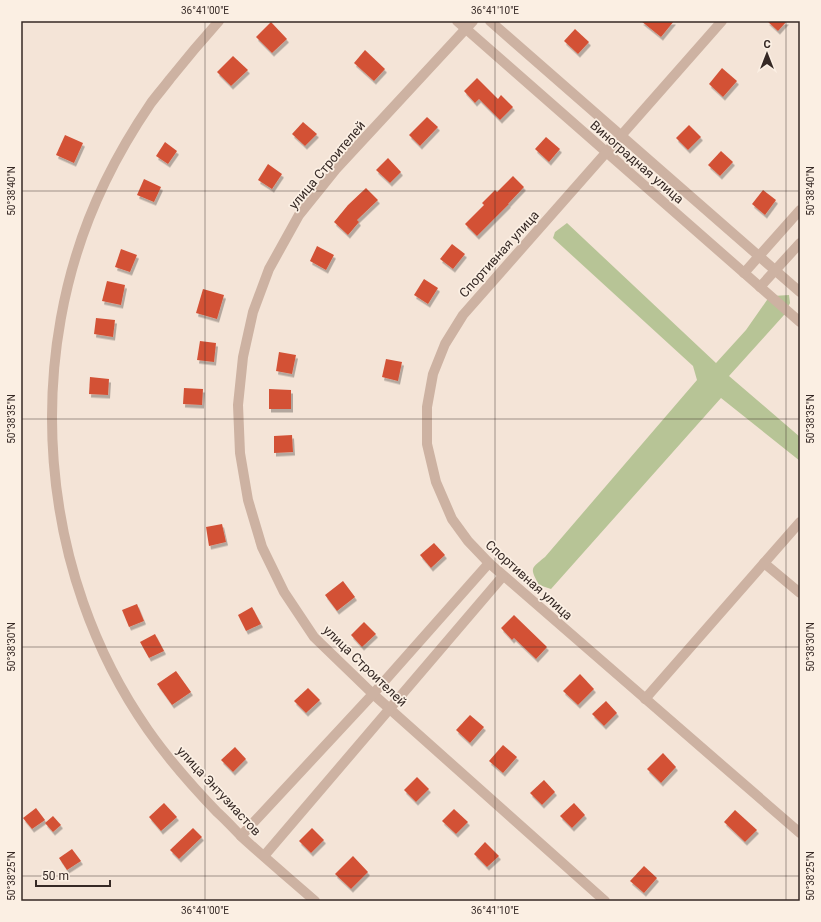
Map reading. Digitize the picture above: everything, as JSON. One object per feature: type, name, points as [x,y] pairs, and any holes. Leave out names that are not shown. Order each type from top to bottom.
[{"type":"street","name":"улица Энтузиастов","points":[[219,21],[152,102],[127,141],[105,182],[91,214],[70,277],[60,323],[54,363],[52,406],[54,470],[63,531],[80,594],[95,634],[130,701],[147,729],[169,759],[193,787],[241,836],[315,901]]},
{"type":"street","name":"Виноградная улица","points":[[457,21],[469,25],[606,152],[800,322]]},
{"type":"street","name":"Виноградная улица","points":[[490,21],[800,292]]},
{"type":"street","name":"Спортивная улица","points":[[722,21],[463,314],[445,344],[433,374],[427,407],[427,444],[436,482],[452,519],[468,541],[489,563],[800,833]]},
{"type":"street","name":"улица Строителей","points":[[469,25],[336,170],[299,215],[269,269],[253,312],[242,357],[238,405],[240,453],[248,500],[262,547],[284,592],[314,636],[373,694],[605,901]]},
{"type":"street","points":[[744,273],[800,210]]},
{"type":"street","points":[[760,287],[800,243]]},
{"type":"street","points":[[645,699],[800,522]]},
{"type":"street","points":[[241,836],[373,694],[489,563]]},
{"type":"street","points":[[764,563],[800,593]]},
{"type":"street","points":[[264,856],[503,576]]},
{"type":"green space","points":[[567,223],[716,363],[746,330],[767,300],[773,296],[789,295],[790,303],[784,315],[729,376],[800,437],[800,461],[721,398],[551,589],[539,585],[533,572],[536,564],[545,557],[697,380],[693,366],[553,238],[555,232]]},
{"type":"building","points":[[641,21],[674,21],[661,37]]},
{"type":"building","points":[[767,21],[787,21],[778,31]]},
{"type":"building","points":[[271,22],[287,39],[272,53],[256,37]]},
{"type":"building","points":[[575,29],[589,42],[578,54],[564,41]]},
{"type":"building","points":[[365,50],[385,69],[374,81],[354,63]]},
{"type":"building","points":[[233,56],[248,70],[231,86],[217,72]]},
{"type":"building","points":[[722,68],[737,81],[723,97],[709,84]]},
{"type":"building","points":[[477,78],[498,99],[501,95],[513,107],[500,120],[479,99],[475,103],[464,91]]},
{"type":"building","points":[[427,117],[438,127],[420,146],[409,135]]},
{"type":"building","points":[[303,122],[317,134],[305,146],[292,134]]},
{"type":"building","points":[[689,125],[701,137],[688,150],[676,138]]},
{"type":"building","points":[[65,135],[83,143],[74,163],[56,155]]},
{"type":"building","points":[[546,137],[560,149],[549,162],[535,149]]},
{"type":"building","points":[[165,142],[177,151],[168,164],[156,156]]},
{"type":"building","points":[[721,151],[733,162],[720,176],[708,165]]},
{"type":"building","points":[[388,158],[401,172],[390,183],[376,170]]},
{"type":"building","points":[[268,164],[282,174],[272,189],[258,180]]},
{"type":"building","points":[[513,176],[524,187],[477,236],[465,224],[484,205],[482,203],[495,190],[497,192]]},
{"type":"building","points":[[144,179],[161,187],[154,202],[137,195]]},
{"type":"building","points":[[366,188],[378,200],[357,220],[359,222],[348,235],[334,222],[348,205]]},
{"type":"building","points":[[763,190],[776,200],[765,215],[752,204]]},
{"type":"building","points":[[452,244],[465,254],[453,269],[440,259]]},
{"type":"building","points":[[317,246],[334,255],[326,270],[310,261]]},
{"type":"building","points":[[121,249],[137,255],[130,272],[115,267]]},
{"type":"building","points":[[424,279],[438,288],[428,304],[414,295]]},
{"type":"building","points":[[107,281],[125,285],[121,305],[102,301]]},
{"type":"building","points":[[203,289],[224,295],[217,319],[196,313]]},
{"type":"building","points":[[96,318],[115,320],[113,337],[94,334]]},
{"type":"building","points":[[200,341],[216,343],[214,362],[197,360]]},
{"type":"building","points":[[279,352],[296,355],[292,374],[276,371]]},
{"type":"building","points":[[386,359],[402,362],[398,381],[382,377]]},
{"type":"building","points":[[90,377],[109,379],[108,395],[89,394]]},
{"type":"building","points":[[184,388],[203,389],[202,405],[183,404]]},
{"type":"building","points":[[269,389],[291,390],[291,409],[269,409]]},
{"type":"building","points":[[292,435],[293,452],[274,453],[274,436]]},
{"type":"building","points":[[222,524],[226,542],[209,546],[206,527]]},
{"type":"building","points":[[434,543],[445,555],[431,568],[420,555]]},
{"type":"building","points":[[343,581],[355,597],[337,611],[325,595]]},
{"type":"building","points":[[137,604],[144,621],[129,627],[122,610]]},
{"type":"building","points":[[252,607],[261,624],[246,631],[238,615]]},
{"type":"building","points":[[514,615],[547,647],[536,659],[514,638],[512,640],[501,628]]},
{"type":"building","points":[[364,622],[376,634],[362,647],[351,635]]},
{"type":"building","points":[[155,634],[164,651],[149,658],[140,642]]},
{"type":"building","points":[[176,671],[191,692],[172,705],[157,684]]},
{"type":"building","points":[[580,674],[594,689],[578,705],[563,691]]},
{"type":"building","points":[[308,688],[320,700],[306,713],[294,701]]},
{"type":"building","points":[[606,701],[617,713],[604,726],[592,714]]},
{"type":"building","points":[[470,715],[484,727],[470,743],[456,730]]},
{"type":"building","points":[[503,745],[517,757],[503,773],[489,761]]},
{"type":"building","points":[[235,747],[246,759],[233,772],[221,760]]},
{"type":"building","points":[[663,753],[676,767],[661,783],[647,769]]},
{"type":"building","points":[[417,777],[429,789],[416,802],[404,790]]},
{"type":"building","points":[[544,780],[555,792],[542,805],[530,793]]},
{"type":"building","points":[[164,803],[177,817],[161,831],[149,817]]},
{"type":"building","points":[[574,803],[585,815],[572,828],[560,816]]},
{"type":"building","points":[[36,808],[45,820],[32,829],[23,818]]},
{"type":"building","points":[[454,809],[468,822],[456,834],[442,821]]},
{"type":"building","points":[[735,810],[757,830],[745,842],[724,822]]},
{"type":"building","points":[[53,816],[61,825],[53,832],[45,823]]},
{"type":"building","points":[[193,828],[202,837],[179,859],[170,850]]},
{"type":"building","points":[[312,828],[324,840],[311,853],[299,841]]},
{"type":"building","points":[[485,842],[499,856],[487,867],[474,854]]},
{"type":"building","points":[[72,849],[81,861],[67,870],[59,858]]},
{"type":"building","points":[[353,856],[368,872],[351,889],[335,874]]},
{"type":"building","points":[[644,866],[657,878],[644,893],[630,881]]}]
